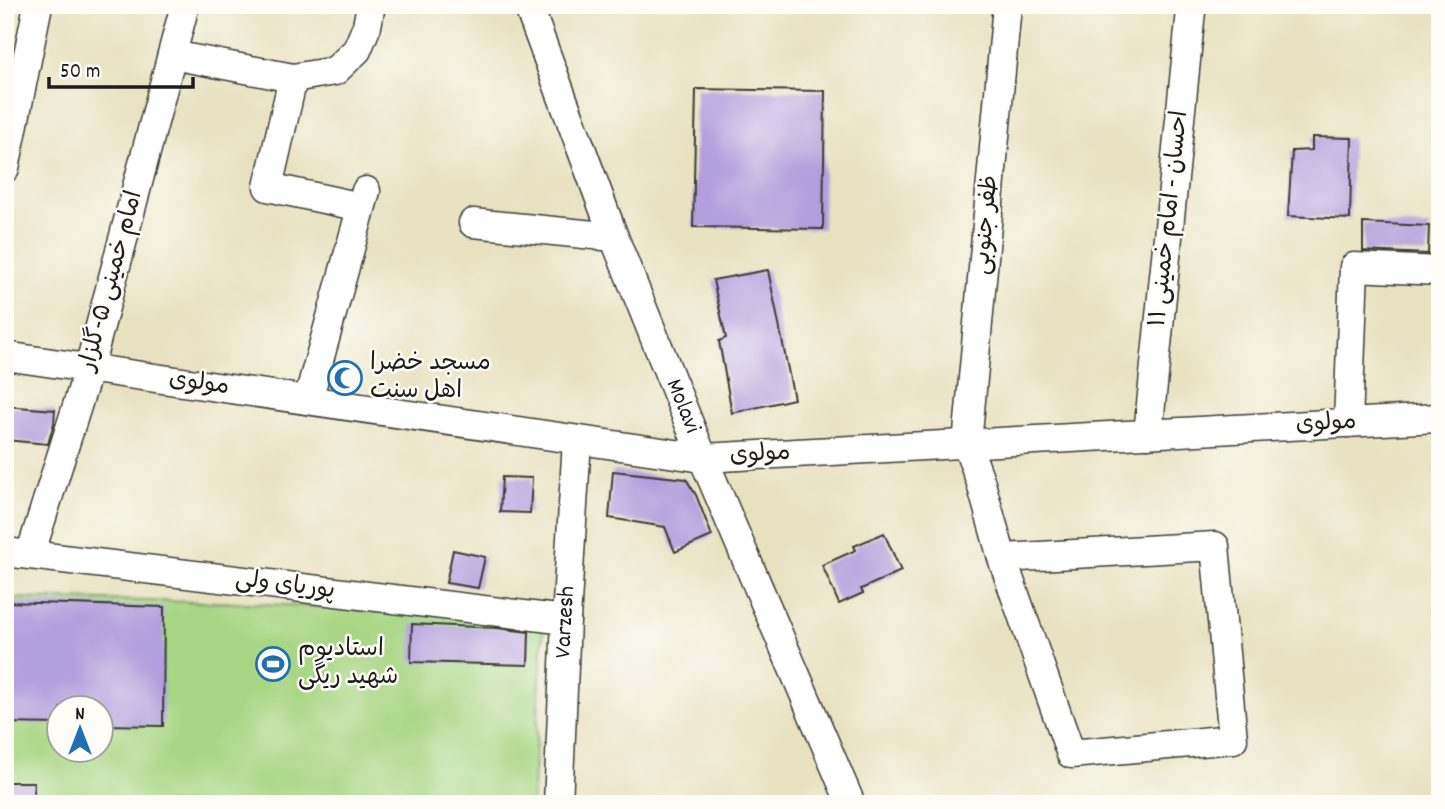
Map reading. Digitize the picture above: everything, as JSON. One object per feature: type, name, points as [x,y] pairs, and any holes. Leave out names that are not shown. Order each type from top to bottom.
[{"type":"street","points":[[5,168],[38,5]]},
{"type":"street","name":"امام خمینی ۵-گلزار","points":[[18,553],[89,368],[185,5]]},
{"type":"street","points":[[172,55],[293,78],[335,71],[357,50],[367,26],[371,5]]},
{"type":"street","name":"Molavi","points":[[528,5],[614,237],[703,458],[850,804]]},
{"type":"street","name":"ظفر جنوبی","points":[[967,444],[1007,5]]},
{"type":"street","name":"احسان - امام خمینی ۱۱","points":[[1147,434],[1193,5]]},
{"type":"street","points":[[293,78],[268,187],[364,199],[308,400]]},
{"type":"street","points":[[473,223],[614,237]]},
{"type":"street","points":[[1348,423],[1354,267],[1439,271]]},
{"type":"street","name":"مولوی","points":[[5,356],[703,458],[1437,418]]},
{"type":"street","name":"Varzesh","points":[[558,804],[577,440]]},
{"type":"street","points":[[967,444],[1002,558],[1071,754],[1234,739],[1215,546],[1002,558]]},
{"type":"street","name":"پوریای ولی","points":[[18,553],[566,620]]},
{"type":"green space","name":"استادیوم شهید ریگی","points":[[5,598],[252,603],[544,621],[532,804],[5,804]]},
{"type":"building","points":[[696,89],[825,91],[823,229],[693,227]]},
{"type":"building","points":[[1312,137],[1352,138],[1350,219],[1288,216],[1292,151],[1312,150]]},
{"type":"building","points":[[1363,223],[1429,226],[1428,254],[1363,251]]},
{"type":"building","points":[[768,270],[794,399],[732,413],[719,341],[726,338],[713,280]]},
{"type":"building","points":[[5,406],[55,410],[48,444],[5,440]]},
{"type":"building","points":[[613,471],[686,479],[696,495],[712,536],[675,552],[665,527],[609,518]]},
{"type":"building","points":[[502,477],[532,478],[530,513],[500,512]]},
{"type":"building","points":[[884,533],[901,571],[861,589],[863,593],[839,604],[822,565],[856,550],[854,546]]},
{"type":"building","points":[[453,550],[485,557],[478,588],[446,583]]},
{"type":"building","points":[[5,602],[164,607],[163,726],[116,725],[116,694],[46,694],[46,724],[5,723]]},
{"type":"building","points":[[412,624],[529,632],[528,665],[411,662]]},
{"type":"building","points":[[5,782],[34,782],[34,804],[5,804]]},
{"type":"place","name":"مسجد خضرا اهل سنت","points":[[345,378]]},
{"type":"place","name":"استادیوم شهید ریگی","points":[[273,664]]}]
